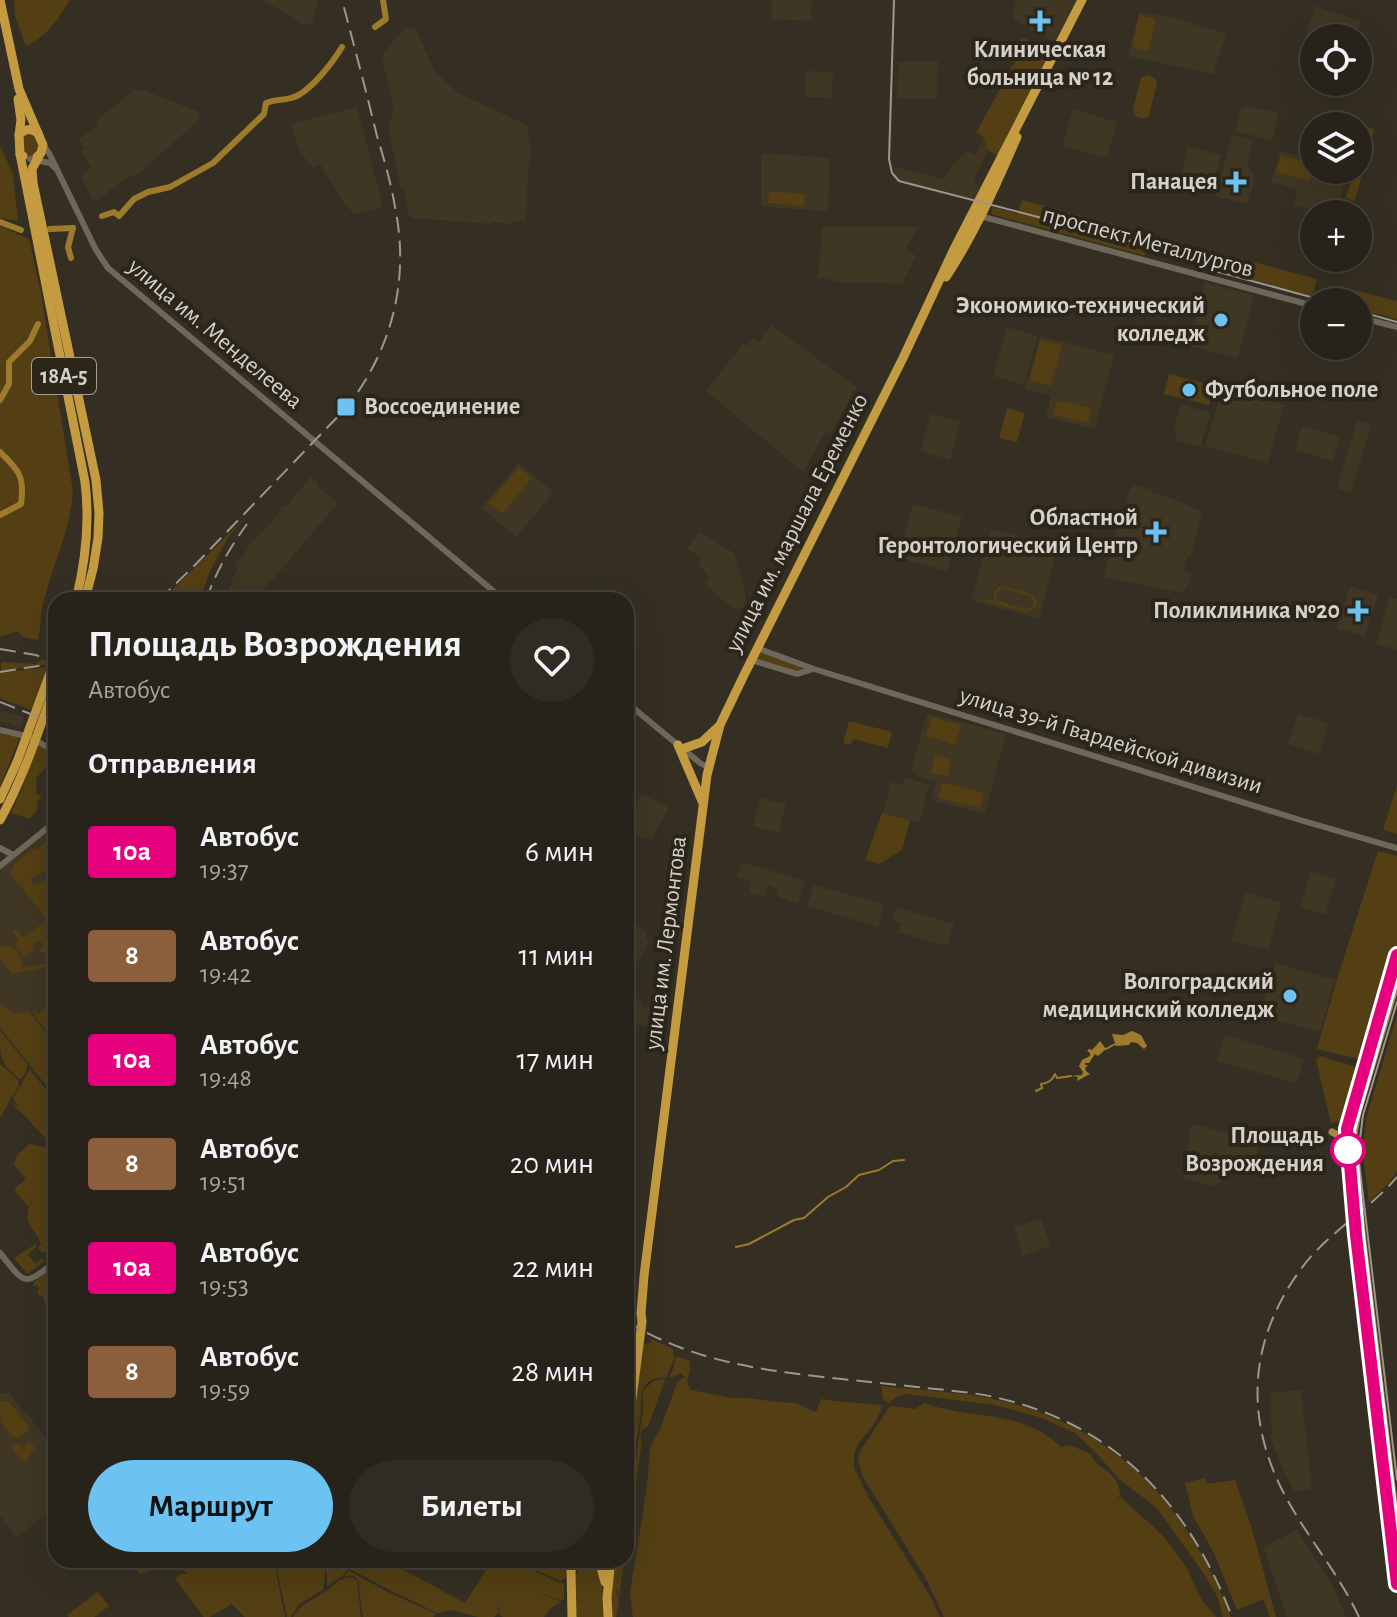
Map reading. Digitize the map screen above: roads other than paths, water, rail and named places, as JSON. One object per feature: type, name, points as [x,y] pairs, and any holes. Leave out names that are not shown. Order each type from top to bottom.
[{"type":"highway","points":[[0,0],[19,89],[43,145]]},
{"type":"highway","name":"улица им. маршала Еременко","points":[[709,768],[720,725],[751,660],[1084,0]]},
{"type":"highway","name":"18А-5","points":[[0,15],[17,90],[21,120],[20,154],[85,482],[87,538],[78,592]]},
{"type":"highway","points":[[19,135],[28,129],[38,133]]},
{"type":"highway","name":"18А-5","points":[[43,145],[32,169],[33,183],[98,496],[96,553],[87,592]]},
{"type":"highway","points":[[20,154],[35,159]]},
{"type":"highway","points":[[21,764],[48,681]]},
{"type":"highway","points":[[0,822],[5,801],[48,702]]},
{"type":"highway","points":[[704,809],[700,791],[680,747],[702,742],[720,725]]},
{"type":"highway","name":"улица им. Лермонтова","points":[[641,1313],[709,768]]},
{"type":"highway","points":[[634,1352],[641,1313]]},
{"type":"highway","points":[[634,1382],[641,1313]]},
{"type":"highway","points":[[572,1617],[573,1568]]},
{"type":"highway","points":[[603,1568],[608,1617]]},
{"type":"highway","points":[[605,1568],[608,1577]]},
{"type":"highway","points":[[607,1597],[610,1568]]},
{"type":"main road","name":"улица им. Менделеева","points":[[43,145],[108,268],[494,592]]},
{"type":"main road","points":[[35,159],[50,163],[58,171]]},
{"type":"main road","name":"проспект Металлургов","points":[[977,216],[1300,302]]},
{"type":"main road","points":[[1372,321],[1397,327]]},
{"type":"main road","name":"улица 39-й Гвардейской дивизии","points":[[757,648],[814,669],[1397,848]]},
{"type":"main road","name":"улица 39-й Гвардейской дивизии","points":[[751,660],[797,674],[814,669]]},
{"type":"main road","points":[[634,709],[709,768]]},
{"type":"main road","points":[[0,730],[30,737],[48,747]]},
{"type":"main road","points":[[0,866],[48,827]]},
{"type":"main road","points":[[0,848],[13,855]]},
{"type":"main road","points":[[1397,955],[1348,1121],[1347,1143],[1395,1528],[1397,1583]]},
{"type":"main road","points":[[1356,1203],[1353,1134],[1397,982]]},
{"type":"main road","points":[[1332,1132],[1347,1143]]},
{"type":"main road","points":[[0,1253],[20,1277],[27,1280],[48,1267]]},
{"type":"waterway","points":[[375,27],[386,19],[383,0]]},
{"type":"waterway","points":[[102,216],[114,212],[119,216],[134,199],[170,187],[213,163],[264,114],[266,103],[291,98],[305,90],[327,69],[342,47]]},
{"type":"waterway","points":[[0,222],[21,230]]},
{"type":"waterway","points":[[50,229],[73,228]]},
{"type":"waterway","points":[[71,258],[68,247],[73,228]]},
{"type":"waterway","points":[[0,400],[9,384],[9,362],[30,341],[38,324]]},
{"type":"waterway","points":[[0,452],[16,469],[22,487],[21,504],[0,515]]},
{"type":"waterway","points":[[1106,1049],[1115,1044]]},
{"type":"waterway","points":[[1036,1091],[1055,1074],[1057,1078],[1071,1076]]},
{"type":"waterway","points":[[736,1247],[804,1218],[859,1175],[879,1170],[893,1161],[904,1160]]},
{"type":"tram line","points":[[894,0],[889,159],[892,173],[899,181],[1150,246],[1219,272],[1300,294]]},
{"type":"tram line","points":[[1372,315],[1397,322]]},
{"type":"tram line","points":[[1397,1002],[1363,1115],[1358,1154],[1397,1480]]},
{"type":"railway","points":[[167,592],[347,407],[376,362],[394,313],[400,261],[395,207],[342,0]]},
{"type":"railway","points":[[209,592],[224,560],[247,524]]},
{"type":"railway","points":[[0,649],[36,655],[48,660]]},
{"type":"railway","points":[[0,672],[48,664]]},
{"type":"railway","points":[[0,702],[48,721]]},
{"type":"railway","points":[[1359,1617],[1295,1513],[1267,1452],[1260,1421],[1260,1360],[1282,1299],[1301,1269],[1323,1244],[1397,1177]]},
{"type":"railway","points":[[634,1326],[673,1345],[746,1366],[979,1394],[1050,1415],[1087,1433],[1119,1455],[1174,1510],[1216,1579],[1232,1617]]},
{"type":"place","name":"Клиническая больница № 12","points":[[1040,21]]},
{"type":"place","name":"Панацея","points":[[1236,182]]},
{"type":"place","name":"Экономико-технический колледж","points":[[1221,320]]},
{"type":"place","name":"Футбольное поле","points":[[1189,390]]},
{"type":"place","name":"Воссоединение","points":[[346,407]]},
{"type":"place","name":"Областной Геронтологический Центр","points":[[1156,532]]},
{"type":"place","name":"Поликлиника №20","points":[[1358,611]]},
{"type":"place","name":"Волгоградский медицинский колледж","points":[[1290,996]]},
{"type":"place","name":"Площадь Возрождения","points":[[1348,1150]]}]
